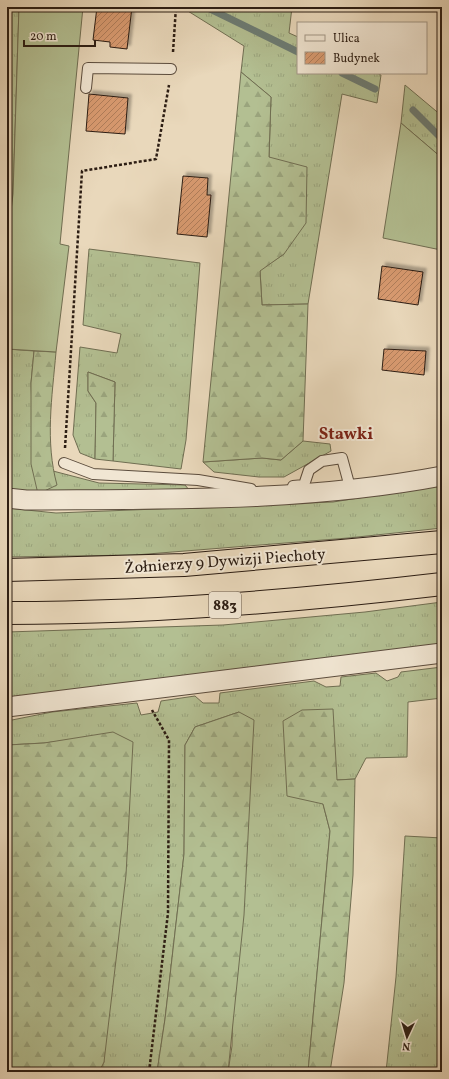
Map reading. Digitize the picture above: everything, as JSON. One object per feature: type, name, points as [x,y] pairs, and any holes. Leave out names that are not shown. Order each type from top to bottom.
[{"type":"highway","name":"Żołnierzy 9 Dywizji Piechoty","points":[[7,570],[184,565],[442,542]]},
{"type":"highway","name":"883","points":[[7,613],[179,608],[325,598],[442,584]]},
{"type":"street","points":[[7,498],[26,500],[232,499],[351,491],[442,476]]},
{"type":"street","points":[[7,707],[147,691],[442,653]]},
{"type":"lane","points":[[86,88],[88,68],[171,69]]},
{"type":"lane","points":[[64,463],[93,474],[198,480],[246,490],[304,485],[308,470],[322,461],[342,458],[351,491]]},
{"type":"path","points":[[64,463],[82,171],[156,159],[171,69],[176,7]]},
{"type":"path","points":[[147,691],[148,704],[169,740],[168,913],[149,1072]]},
{"type":"green space","points":[[7,7],[19,7],[13,194],[7,245]]},
{"type":"green space","points":[[19,7],[83,7],[60,244],[69,246],[56,352],[7,349],[7,245],[13,194]]},
{"type":"green space","points":[[231,7],[240,11],[241,7],[292,7],[289,33],[297,37],[297,74],[381,75],[377,103],[342,94],[308,304],[262,305],[260,270],[284,254],[269,158],[271,97],[241,72],[244,46],[183,8]]},
{"type":"green space","points":[[241,72],[271,97],[269,157],[307,167],[306,223],[284,254],[260,271],[262,305],[308,304],[303,441],[281,460],[262,458],[203,462]]},
{"type":"green space","points":[[405,85],[442,116],[442,158],[401,123]]},
{"type":"green space","points":[[401,123],[442,158],[441,250],[383,238]]},
{"type":"green space","points":[[89,249],[200,263],[186,440],[181,469],[113,461],[115,382],[88,372],[88,391],[96,403],[95,459],[80,453],[73,435],[80,347],[117,353],[121,334],[83,325]]},
{"type":"green space","points":[[7,349],[34,351],[31,383],[32,407],[56,485],[53,471],[99,483],[185,485],[190,491],[7,491],[7,381],[11,365]]},
{"type":"green space","points":[[34,351],[56,352],[51,403],[50,436],[53,469],[57,485],[38,494],[31,464],[31,383]]},
{"type":"green space","points":[[88,372],[115,382],[113,461],[95,459],[96,403],[88,391]]},
{"type":"green space","points":[[303,441],[330,444],[331,451],[284,477],[259,477],[214,472],[203,462],[262,458],[281,460]]},
{"type":"green space","points":[[442,485],[442,528],[348,538],[135,555],[7,557],[7,508],[56,513],[333,502]]},
{"type":"green space","points":[[442,602],[442,645],[7,698],[7,632],[223,625],[365,612]]},
{"type":"green space","points":[[442,667],[442,698],[408,702],[407,757],[366,758],[355,779],[337,780],[323,804],[330,831],[308,1072],[228,1072],[232,1046],[239,712],[195,727],[185,745],[184,854],[165,1019],[157,1072],[99,1072],[104,1062],[78,739],[7,745],[7,721],[52,712],[137,703],[141,715],[158,712],[161,701],[195,696],[203,703],[219,703],[220,693],[314,681],[326,687],[340,686],[341,677],[376,673],[387,681],[398,677],[401,672]]},
{"type":"green space","points":[[333,709],[337,780],[355,779],[353,875],[344,983],[330,1072],[308,1072],[330,831],[323,804],[287,796],[283,721],[302,710]]},
{"type":"green space","points":[[239,712],[254,720],[244,915],[228,1072],[157,1072],[165,1019],[184,854],[185,745],[195,727]]},
{"type":"green space","points":[[113,732],[133,742],[126,875],[104,1062],[99,1072],[7,1072],[7,745],[44,743]]},
{"type":"green space","points":[[405,836],[442,838],[442,1072],[386,1072],[396,977]]},
{"type":"building","points":[[97,7],[132,7],[127,49],[110,47],[110,42],[93,40]]},
{"type":"building","points":[[89,94],[128,98],[125,134],[86,131]]},
{"type":"building","points":[[183,176],[208,178],[207,195],[211,195],[207,237],[177,234]]},
{"type":"building","points":[[382,266],[423,272],[418,305],[378,299]]},
{"type":"building","points":[[384,349],[426,351],[424,375],[382,370]]},
{"type":"waterway","points":[[206,7],[297,52]]},
{"type":"waterway","points":[[344,74],[375,89]]},
{"type":"waterway","points":[[413,110],[442,139]]},
{"type":"district","name":"Stawki","points":[[346,433]]}]
